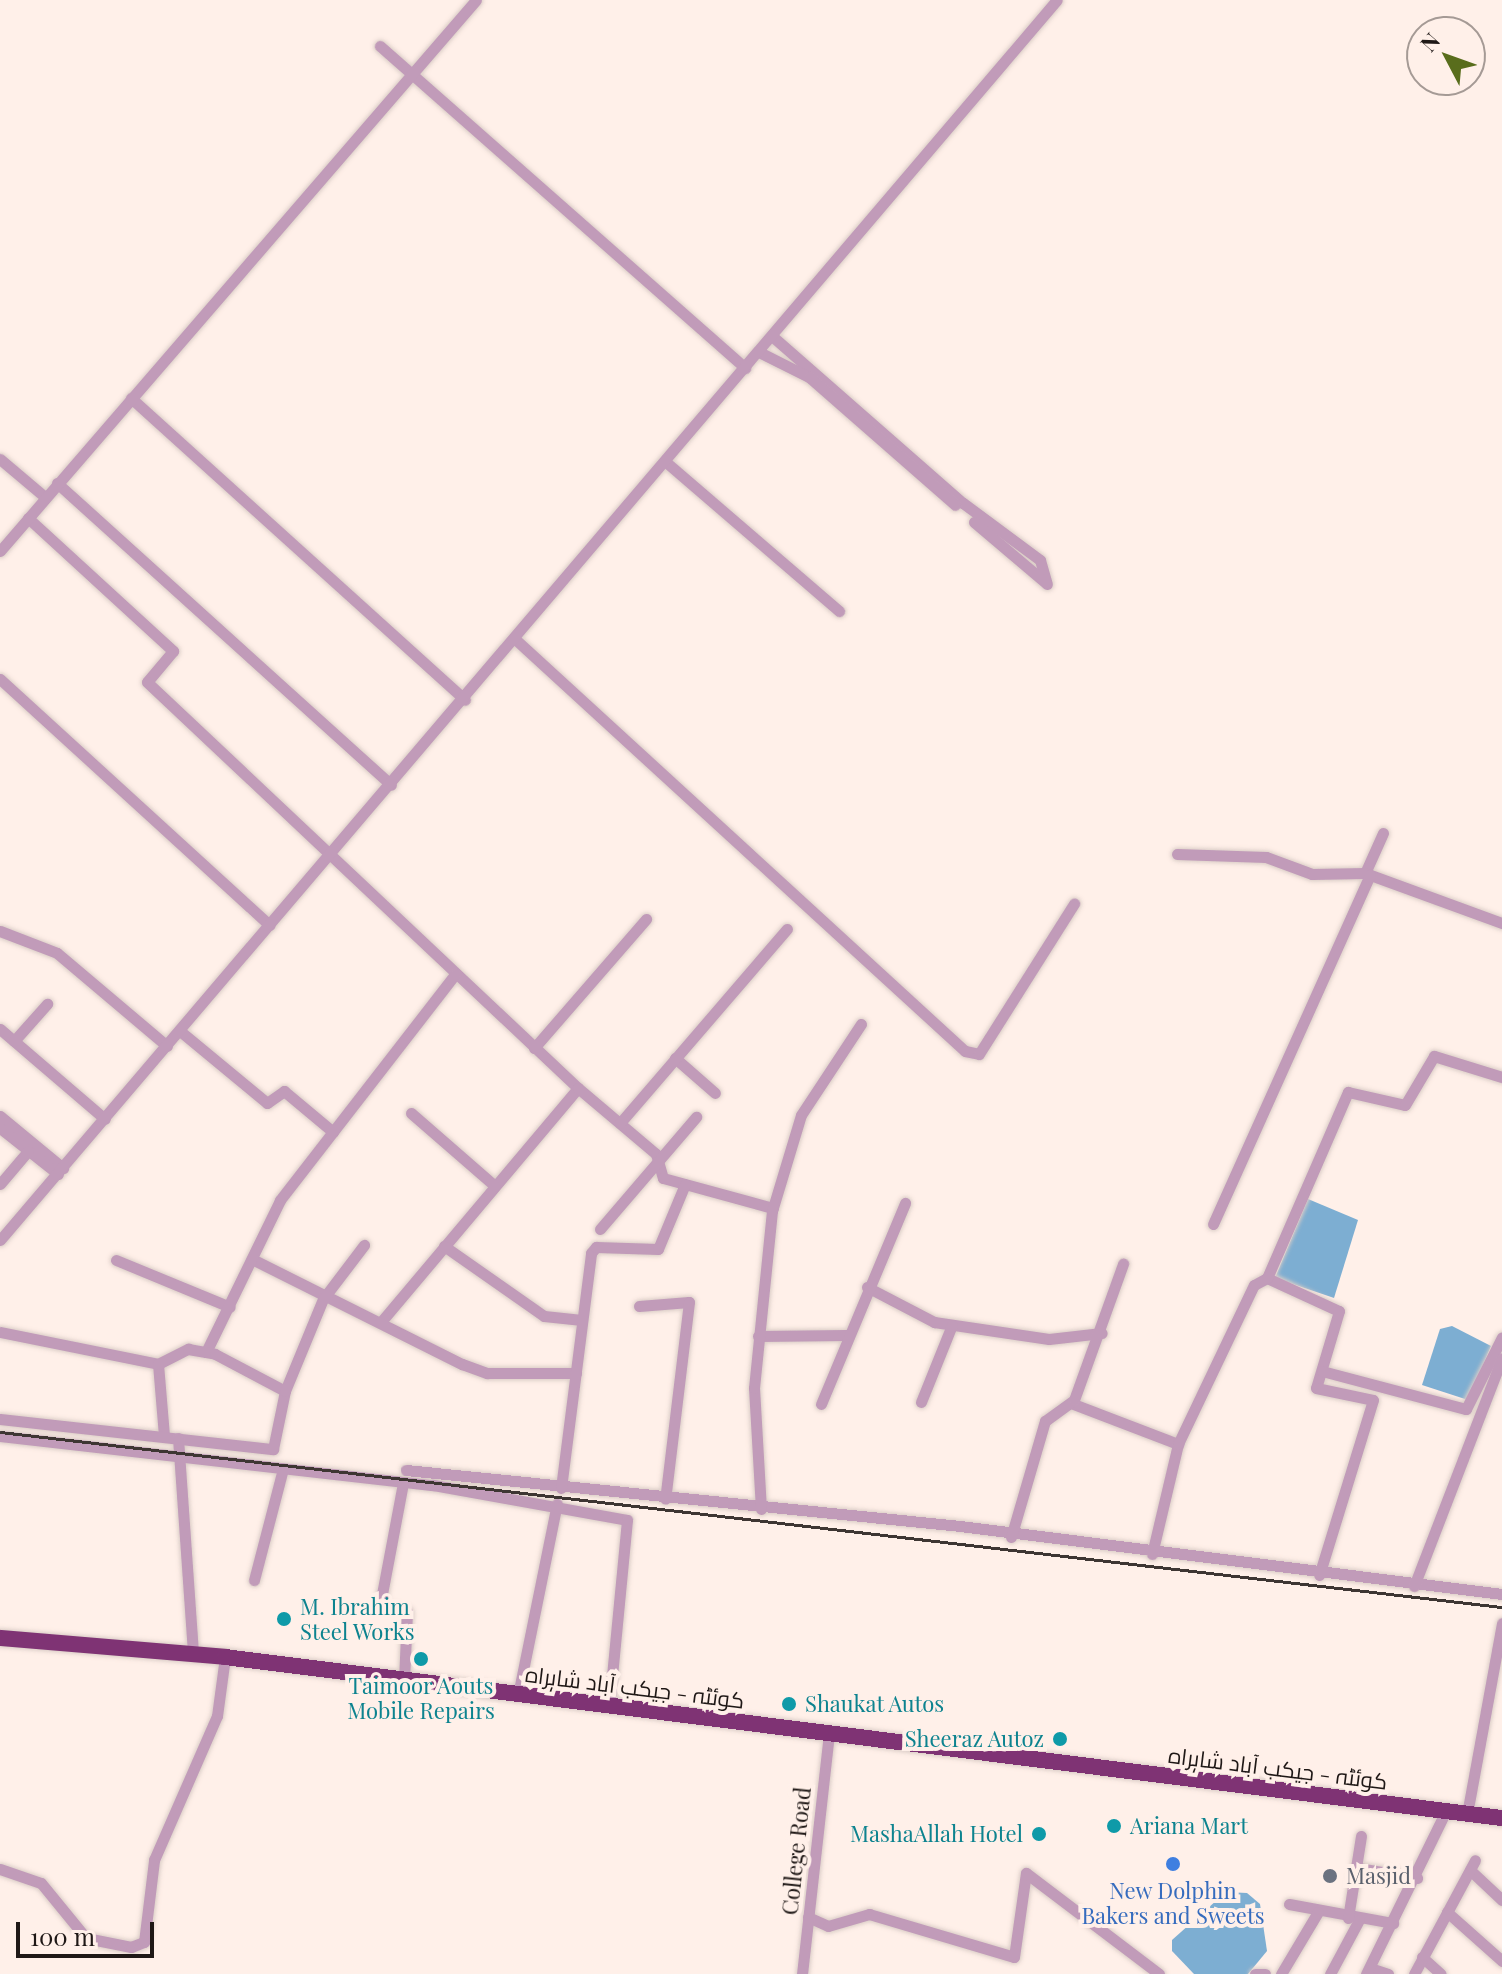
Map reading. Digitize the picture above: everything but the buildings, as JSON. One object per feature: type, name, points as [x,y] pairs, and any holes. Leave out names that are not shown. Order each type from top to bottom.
[{"type":"highway","name":"کوئٹہ - جیکب آباد شاہراہ","points":[[0,1638],[225,1657],[1502,1818]]},
{"type":"street","points":[[0,551],[476,0]]},
{"type":"street","points":[[0,1240],[465,700],[1057,0]]},
{"type":"street","points":[[380,46],[745,368]]},
{"type":"street","points":[[759,352],[809,377],[1047,584],[1040,560],[963,503],[772,336]]},
{"type":"street","points":[[131,398],[465,700]]},
{"type":"street","points":[[0,459],[45,497]]},
{"type":"street","points":[[667,463],[839,611]]},
{"type":"street","points":[[57,483],[391,785]]},
{"type":"street","points":[[28,518],[173,651],[147,682],[327,858],[660,1159]]},
{"type":"street","points":[[515,639],[965,1051],[979,1054],[1074,904]]},
{"type":"street","points":[[0,679],[269,925]]},
{"type":"street","points":[[1213,1224],[1368,874],[1383,833]]},
{"type":"street","points":[[1177,854],[1266,857],[1312,874],[1368,874],[1502,923]]},
{"type":"street","points":[[534,1048],[646,919]]},
{"type":"street","points":[[620,1123],[787,929]]},
{"type":"street","points":[[0,931],[57,953],[167,1046]]},
{"type":"street","points":[[206,1352],[280,1200],[455,974]]},
{"type":"street","points":[[14,1041],[47,1004]]},
{"type":"street","points":[[761,1509],[758,1336],[773,1208],[801,1115],[861,1024]]},
{"type":"street","points":[[0,1029],[105,1119]]},
{"type":"street","points":[[180,1031],[267,1103],[284,1091],[333,1132]]},
{"type":"street","points":[[1152,1554],[1178,1444],[1254,1285],[1267,1278],[1348,1092],[1405,1105],[1434,1056],[1502,1077]]},
{"type":"street","points":[[675,1058],[715,1093]]},
{"type":"street","points":[[381,1322],[578,1088]]},
{"type":"street","points":[[411,1113],[495,1186]]},
{"type":"street","points":[[0,1116],[60,1171]]},
{"type":"street","points":[[600,1229],[696,1117]]},
{"type":"street","points":[[0,1128],[60,1171]]},
{"type":"street","points":[[0,1184],[28,1151]]},
{"type":"street","points":[[660,1159],[658,1174],[773,1208]]},
{"type":"street","points":[[561,1488],[591,1253],[596,1247],[658,1249],[685,1184]]},
{"type":"street","points":[[821,1404],[867,1287],[905,1203]]},
{"type":"street","points":[[0,1419],[273,1449],[285,1391],[323,1299],[364,1245]]},
{"type":"street","points":[[444,1246],[544,1316],[582,1320]]},
{"type":"street","points":[[252,1259],[323,1299],[381,1322],[487,1373],[576,1373]]},
{"type":"street","points":[[116,1260],[230,1307]]},
{"type":"street","points":[[1011,1537],[1045,1421],[1071,1403],[1102,1333],[1123,1264]]},
{"type":"street","points":[[1267,1278],[1339,1311],[1316,1388],[1373,1400],[1328,1527],[1319,1575]]},
{"type":"street","points":[[867,1287],[952,1325],[1049,1339],[1102,1333]]},
{"type":"street","points":[[639,1306],[689,1302],[665,1499]]},
{"type":"street","points":[[921,1402],[952,1325]]},
{"type":"street","points":[[0,1332],[158,1364],[188,1349],[206,1352],[285,1391]]},
{"type":"street","points":[[758,1336],[847,1335]]},
{"type":"street","points":[[1322,1371],[1466,1409],[1502,1337]]},
{"type":"street","points":[[1414,1586],[1502,1358]]},
{"type":"street","points":[[158,1364],[164,1436]]},
{"type":"street","points":[[1071,1403],[1178,1444]]},
{"type":"street","points":[[0,1436],[403,1483],[557,1504],[627,1520],[609,1706]]},
{"type":"street","points":[[178,1438],[193,1654]]},
{"type":"street","points":[[254,1580],[283,1469]]},
{"type":"street","points":[[406,1470],[1502,1594]]},
{"type":"street","points":[[403,1483],[380,1605],[407,1612],[404,1681]]},
{"type":"street","points":[[518,1695],[557,1504]]},
{"type":"street","points":[[1467,1814],[1498,1672],[1502,1623]]},
{"type":"street","points":[[0,1869],[41,1883],[86,1938],[131,1947],[144,1942],[154,1860],[217,1716],[225,1657]]},
{"type":"street","name":"College Road","points":[[802,1974],[829,1733]]},
{"type":"street","points":[[1388,1974],[1368,1971],[1417,1878],[1446,1811]]},
{"type":"street","points":[[1330,1974],[1354,1919],[1361,1836]]},
{"type":"street","points":[[1414,1974],[1472,1865],[1502,1900]]},
{"type":"street","points":[[1358,1868],[1417,1878]]},
{"type":"street","points":[[808,1917],[828,1926],[869,1914],[1014,1957],[1026,1873],[1159,1974]]},
{"type":"street","points":[[1289,1904],[1354,1919],[1393,1923]]},
{"type":"street","points":[[1281,1974],[1318,1912]]},
{"type":"street","points":[[1447,1912],[1502,1961]]},
{"type":"street","points":[[1422,1957],[1441,1974]]},
{"type":"street","points":[[1255,1974],[1265,1974]]},
{"type":"water","points":[[1308,1199],[1358,1220],[1334,1298],[1275,1278]]},
{"type":"water","points":[[1452,1326],[1491,1346],[1468,1400],[1422,1385],[1440,1329]]},
{"type":"water","points":[[1226,1892],[1247,1893],[1260,1904],[1267,1951],[1248,1974],[1194,1974],[1172,1951],[1172,1940]]},
{"type":"railway","points":[[0,1432],[1502,1607]]},
{"type":"place","name":"M. Ibrahim Steel Works","points":[[284,1619]]},
{"type":"place","name":"Taimoor Aouts Mobile Repairs","points":[[421,1659]]},
{"type":"place","name":"Shaukat Autos","points":[[789,1704]]},
{"type":"place","name":"Sheeraz Autoz","points":[[1060,1739]]},
{"type":"place","name":"Ariana Mart","points":[[1114,1826]]},
{"type":"place","name":"MashaAllah Hotel","points":[[1039,1834]]},
{"type":"place","name":"New Dolphin Bakers and Sweets","points":[[1173,1864]]},
{"type":"place","name":"Masjid","points":[[1330,1876]]}]
